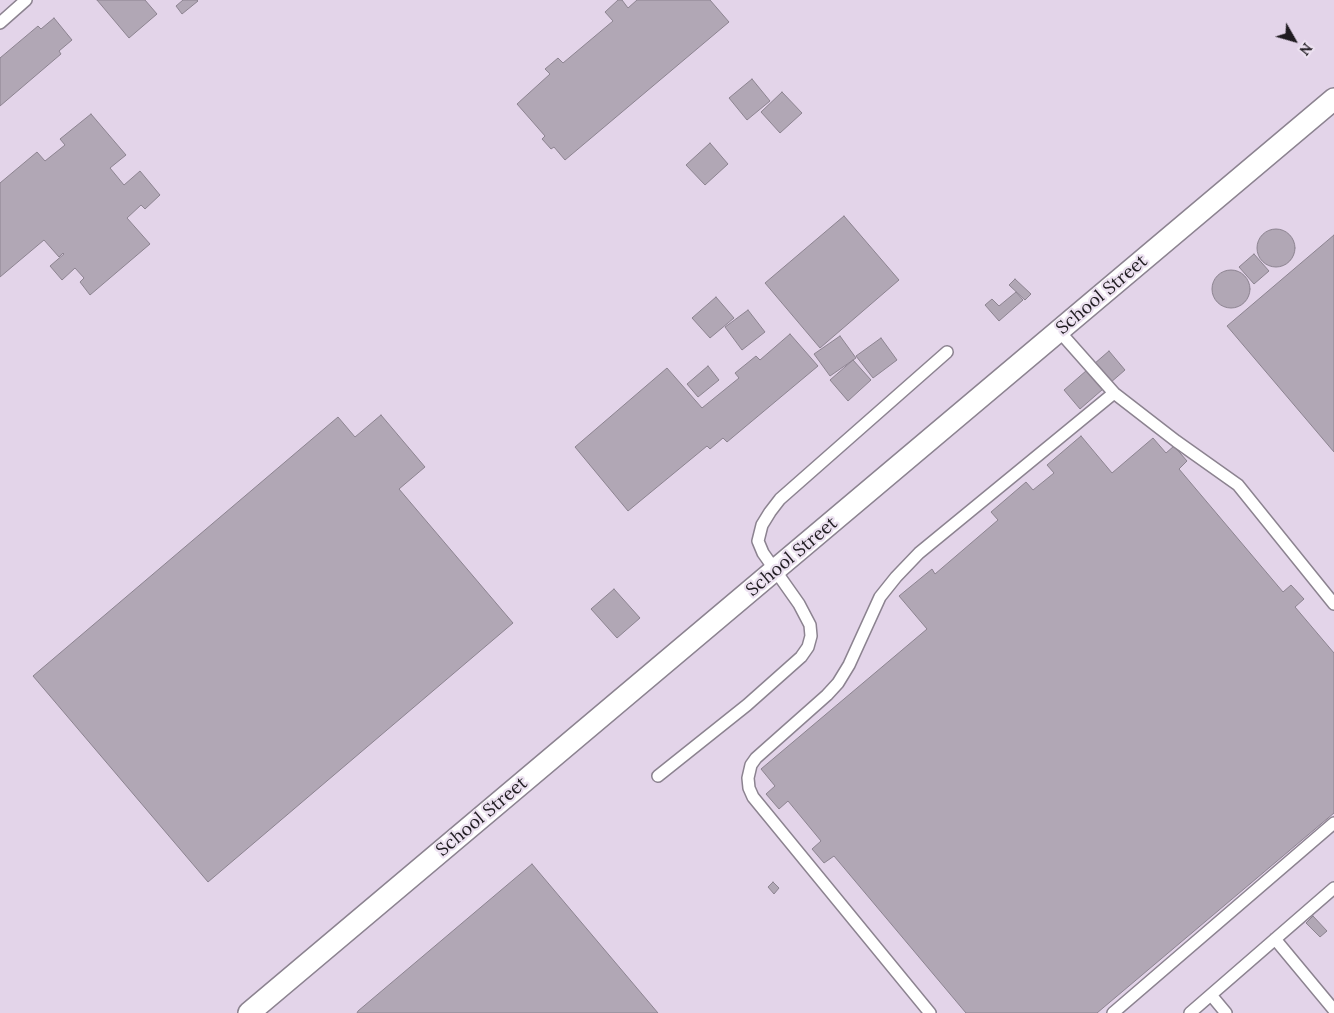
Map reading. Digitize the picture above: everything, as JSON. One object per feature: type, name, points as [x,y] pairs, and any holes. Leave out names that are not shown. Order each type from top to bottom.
[{"type":"street","name":"School Street","points":[[249,1013],[1334,99]]},
{"type":"lane","points":[[0,22],[26,0]]},
{"type":"lane","points":[[1059,331],[1114,393],[1176,441],[1238,485],[1334,604]]},
{"type":"lane","points":[[658,776],[748,705],[801,657],[808,647],[811,636],[810,624],[799,604],[763,554],[758,540],[762,525],[780,499],[947,352]]},
{"type":"lane","points":[[930,1013],[753,798],[748,778],[751,765],[756,758],[838,683],[853,657],[880,598],[919,553],[1114,393]]},
{"type":"lane","points":[[1113,1013],[1334,823]]},
{"type":"lane","points":[[1190,1013],[1334,888]]},
{"type":"lane","points":[[1275,939],[1334,1010]]},
{"type":"lane","points":[[1210,995],[1226,1013]]},
{"type":"shaded area","points":[[0,0],[1334,0],[1334,1013],[0,1013]]},
{"type":"building","points":[[97,0],[145,0],[157,14],[129,38]]},
{"type":"building","points":[[183,0],[198,1],[182,14],[176,6]]},
{"type":"building","points":[[618,0],[622,0],[628,8],[637,0],[710,0],[729,22],[565,160],[554,147],[551,149],[542,139],[545,136],[517,104],[550,74],[545,69],[558,58],[563,63],[613,21],[605,12]]},
{"type":"building","points":[[54,18],[72,40],[59,51],[61,54],[0,106],[0,58],[38,26],[41,29]]},
{"type":"building","points":[[752,79],[770,101],[747,120],[729,98]]},
{"type":"building","points":[[782,92],[802,113],[780,133],[761,112]]},
{"type":"building","points":[[91,114],[126,155],[110,168],[124,185],[140,171],[160,195],[145,209],[141,205],[127,218],[150,244],[90,295],[80,282],[84,278],[75,268],[62,280],[50,266],[64,254],[59,257],[44,240],[0,277],[0,183],[37,152],[45,161],[65,145],[60,139]]},
{"type":"building","points":[[710,143],[728,164],[705,185],[686,165]]},
{"type":"building","points":[[844,216],[899,280],[820,348],[765,283]]},
{"type":"building","points":[[1276,229],[1289,235],[1295,248],[1289,261],[1276,267],[1263,261],[1257,248],[1263,235]]},
{"type":"building","points":[[1334,235],[1334,452],[1227,326]]},
{"type":"building","points":[[1254,254],[1269,271],[1254,284],[1239,267]]},
{"type":"building","points":[[1231,270],[1245,275],[1250,289],[1245,303],[1231,308],[1217,303],[1212,289],[1217,275]]},
{"type":"building","points":[[1015,279],[1031,294],[1025,300],[1009,285]]},
{"type":"building","points":[[1016,292],[1023,300],[999,321],[985,305],[992,299],[999,306]]},
{"type":"building","points":[[716,297],[734,318],[710,338],[692,318]]},
{"type":"building","points":[[748,310],[765,332],[742,350],[725,327]]},
{"type":"building","points":[[790,334],[818,366],[727,442],[723,438],[710,449],[707,446],[628,511],[575,447],[667,368],[702,408],[739,378],[735,373],[756,356],[760,360]]},
{"type":"building","points":[[840,336],[856,358],[830,376],[814,354]]},
{"type":"building","points":[[881,338],[897,360],[873,378],[856,356]]},
{"type":"building","points":[[1109,351],[1125,370],[1080,409],[1064,390]]},
{"type":"building","points":[[853,360],[871,380],[848,401],[830,380]]},
{"type":"building","points":[[708,366],[719,380],[698,397],[687,384]]},
{"type":"building","points":[[381,415],[425,467],[399,489],[513,623],[208,882],[33,676],[338,417],[355,437]]},
{"type":"building","points":[[1081,436],[1112,473],[1153,438],[1166,453],[1174,446],[1187,461],[1179,469],[1283,592],[1291,585],[1304,599],[1295,607],[1334,653],[1334,813],[1097,1013],[966,1013],[834,856],[824,863],[812,849],[821,841],[788,801],[779,809],[766,794],[775,786],[761,769],[927,629],[899,596],[932,569],[935,574],[998,520],[991,512],[1026,482],[1033,490],[1054,473],[1047,465]]},
{"type":"building","points":[[614,589],[640,618],[617,638],[591,609]]},
{"type":"building","points":[[532,864],[658,1013],[357,1013],[358,1011]]},
{"type":"building","points":[[773,882],[779,888],[774,894],[768,887]]},
{"type":"building","points":[[1313,916],[1327,931],[1320,937],[1306,923]]}]
